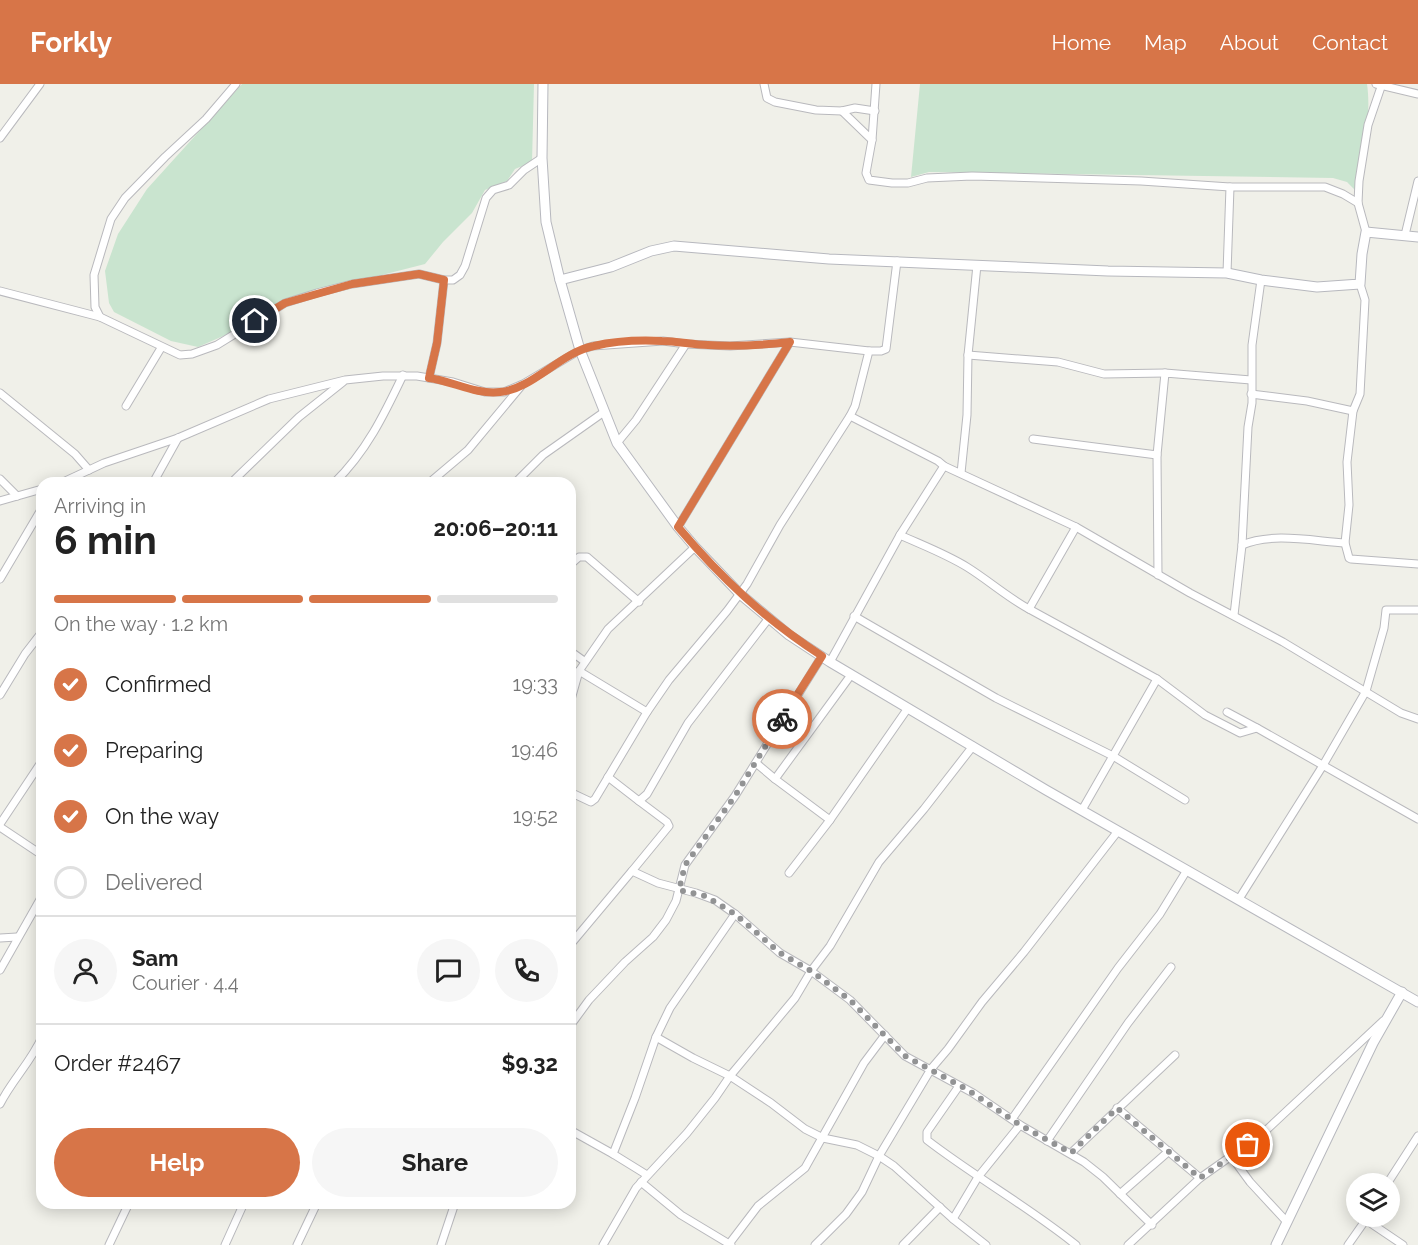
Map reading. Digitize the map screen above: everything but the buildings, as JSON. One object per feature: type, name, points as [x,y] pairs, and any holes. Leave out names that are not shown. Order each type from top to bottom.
[{"type":"main road","points":[[543,84],[542,158],[546,222],[580,350],[617,443],[695,547],[740,594],[768,618],[851,675],[1418,1002]]},
{"type":"main road","points":[[560,280],[611,267],[651,251],[674,246],[829,259],[1108,271],[1227,273],[1317,287],[1360,284],[1366,232],[1418,237]]},
{"type":"main road","points":[[1276,1245],[1385,1019],[1402,992]]},
{"type":"street","points":[[0,138],[40,84]]},
{"type":"street","points":[[100,317],[95,307],[94,275],[111,219],[125,198],[206,119],[236,84]]},
{"type":"street","points":[[764,84],[767,98],[775,102],[816,110],[842,111],[855,108],[875,111]]},
{"type":"street","points":[[876,84],[872,140],[866,173],[869,180],[908,183],[927,178],[972,176],[1230,187],[1325,187],[1358,203]]},
{"type":"street","points":[[1366,232],[1358,203],[1368,125],[1380,85],[1418,94]]},
{"type":"street","points":[[842,111],[872,140]]},
{"type":"street","points":[[0,291],[100,317],[161,348],[180,355],[192,354],[217,345],[285,303],[352,284],[419,274],[453,280],[460,275],[465,266],[486,198],[493,190],[509,185],[524,170],[542,158]]},
{"type":"street","points":[[1405,235],[1418,181]]},
{"type":"street","points":[[1227,273],[1230,187]]},
{"type":"street","points":[[74,477],[178,438],[269,399],[345,380],[403,375],[429,378],[485,392],[504,392],[523,384],[580,350],[593,346],[663,340],[686,344],[750,346],[790,342],[869,351],[886,350],[897,261]]},
{"type":"street","points":[[962,473],[967,415],[968,355],[977,265]]},
{"type":"street","points":[[429,378],[437,343],[444,280]]},
{"type":"street","points":[[1234,615],[1242,544],[1255,314],[1261,280]]},
{"type":"street","points":[[1360,284],[1365,300],[1360,394],[1353,411],[1347,462],[1349,505],[1345,543],[1348,558],[1418,564]]},
{"type":"street","points":[[678,527],[790,342]]},
{"type":"street","points":[[617,443],[636,420],[686,344]]},
{"type":"street","points":[[126,406],[161,348]]},
{"type":"street","points":[[576,794],[588,802],[593,802],[647,712],[688,656],[740,594],[780,525],[850,416],[855,406],[869,351]]},
{"type":"street","points":[[968,355],[1058,362],[1104,374],[1165,373],[1251,380]]},
{"type":"street","points":[[1158,575],[1157,455],[1165,373]]},
{"type":"street","points":[[340,477],[361,454],[373,435],[403,375]]},
{"type":"street","points":[[237,477],[299,417],[345,380]]},
{"type":"street","points":[[436,477],[468,450],[523,384]]},
{"type":"street","points":[[0,393],[75,454],[89,470]]},
{"type":"street","points":[[1251,394],[1307,401],[1353,411]]},
{"type":"street","points":[[521,477],[543,456],[604,412]]},
{"type":"street","points":[[850,416],[938,460],[944,466],[1076,527],[1158,575],[1234,615],[1401,713],[1418,719]]},
{"type":"street","points":[[156,477],[178,438]]},
{"type":"street","points":[[1033,439],[1157,455]]},
{"type":"street","points":[[576,1018],[589,1000],[625,962],[658,932],[676,901],[685,865],[735,796],[854,616],[900,535],[944,466]]},
{"type":"street","points":[[0,479],[17,496]]},
{"type":"street","points":[[0,501],[36,491]]},
{"type":"street","points":[[0,579],[36,518]]},
{"type":"street","points":[[1029,609],[1076,527]]},
{"type":"street","points":[[900,535],[964,565],[996,585],[1013,600],[1157,679],[1205,715],[1240,733],[1257,728]]},
{"type":"street","points":[[1242,544],[1267,538],[1345,543]]},
{"type":"street","points":[[576,682],[584,661],[608,629],[695,547]]},
{"type":"street","points":[[576,560],[579,557],[587,557],[639,602]]},
{"type":"street","points":[[1239,899],[1322,767],[1366,691],[1384,628],[1386,610],[1418,610]]},
{"type":"street","points":[[854,616],[996,698],[1113,756],[1185,800]]},
{"type":"street","points":[[639,801],[647,794],[688,723],[768,618]]},
{"type":"street","points":[[0,695],[36,640]]},
{"type":"street","points":[[576,655],[584,661]]},
{"type":"street","points":[[579,671],[647,712]]},
{"type":"street","points":[[775,779],[851,675]]},
{"type":"street","points":[[1082,810],[1157,679]]},
{"type":"street","points":[[789,873],[830,820],[908,708]]},
{"type":"street","points":[[1227,712],[1418,819]]},
{"type":"street","points":[[603,1245],[631,1195],[687,1133],[730,1076],[795,998],[811,971],[830,946],[879,862],[973,746]]},
{"type":"street","points":[[756,763],[830,820]]},
{"type":"street","points":[[36,770],[0,826],[36,851]]},
{"type":"street","points":[[576,938],[669,826],[667,822],[608,777]]},
{"type":"street","points":[[814,1245],[846,1214],[862,1192],[879,1156],[931,1069],[1118,831]]},
{"type":"street","points":[[1012,1119],[1118,968],[1160,914],[1187,870]]},
{"type":"street","points":[[632,871],[641,877],[705,896],[735,914],[780,953],[811,971],[850,1000],[905,1056],[931,1069],[1093,1168],[1152,1225]]},
{"type":"street","points":[[0,970],[36,906]]},
{"type":"street","points":[[613,1154],[656,1037],[672,1006],[735,914]]},
{"type":"street","points":[[0,938],[17,937]]},
{"type":"street","points":[[1047,1141],[1128,1023],[1171,967]]},
{"type":"street","points":[[1128,1245],[1200,1178],[1261,1135],[1385,1019]]},
{"type":"street","points":[[641,1182],[681,1215],[730,1244],[758,1206],[802,1172],[864,1063],[885,1035]]},
{"type":"street","points":[[656,1037],[730,1076],[805,1129],[823,1138],[857,1145],[879,1156],[894,1166],[953,1220],[986,1245]]},
{"type":"street","points":[[0,1104],[8,1088],[36,1051]]},
{"type":"street","points":[[1071,1153],[1175,1054]]},
{"type":"street","points":[[959,1086],[926,1137],[927,1140],[1077,1245]]},
{"type":"street","points":[[1117,1108],[1200,1178]]},
{"type":"street","points":[[953,1220],[978,1177],[1020,1125]]},
{"type":"street","points":[[576,1133],[647,1175]]},
{"type":"street","points":[[1394,1173],[1418,1136]]},
{"type":"street","points":[[1120,1194],[1170,1151]]},
{"type":"street","points":[[1232,1156],[1250,1182],[1287,1222]]},
{"type":"street","points":[[903,1245],[940,1207]]},
{"type":"street","points":[[109,1245],[126,1209]]},
{"type":"street","points":[[225,1245],[241,1209]]},
{"type":"street","points":[[297,1245],[314,1209]]},
{"type":"street","points":[[441,1245],[453,1209]]},
{"type":"street","points":[[1348,1245],[1361,1227]]},
{"type":"street","points":[[1379,1227],[1403,1245]]},
{"type":"green space","points":[[242,84],[534,84],[532,162],[515,169],[507,181],[485,190],[472,213],[425,264],[288,299],[237,330],[198,347],[171,341],[114,312],[109,303],[105,271],[118,234],[147,189]]},
{"type":"green space","points":[[920,84],[1367,84],[1367,124],[1357,192],[1347,182],[1333,178],[929,172],[911,177]]},
{"type":"way so far","points":[[782,719],[735,796],[685,865],[679,890],[696,892],[715,900],[735,914],[780,953],[811,971],[850,1000],[905,1056],[968,1090],[1020,1125],[1071,1153],[1117,1108],[1200,1178],[1248,1145]]},
{"type":"route","points":[[255,321],[285,303],[352,284],[419,274],[431,276],[444,280],[437,343],[429,378],[496,393],[523,384],[580,350],[593,346],[663,340],[686,344],[730,346],[790,342],[678,527],[740,594],[789,635],[822,656],[782,719]]}]
